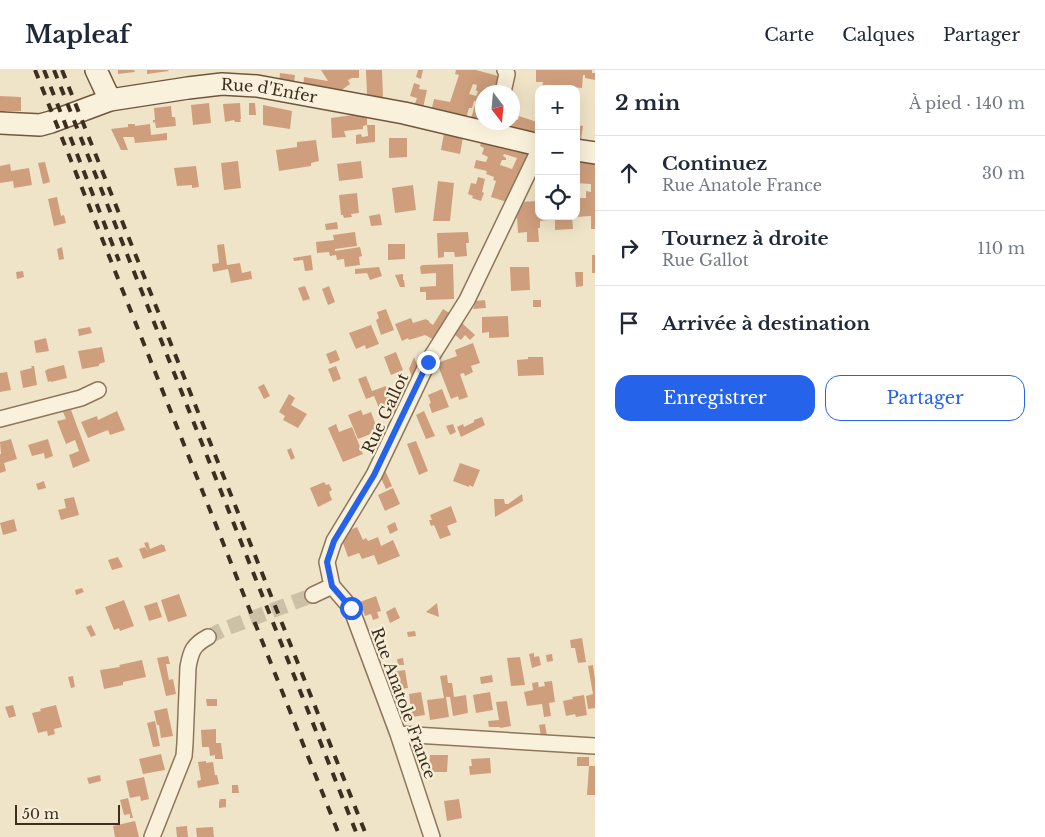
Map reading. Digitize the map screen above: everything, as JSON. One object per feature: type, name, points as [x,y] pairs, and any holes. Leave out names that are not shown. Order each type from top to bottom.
[{"type":"street","points":[[96,70],[110,100]]},
{"type":"street","points":[[504,85],[507,74],[505,70]]},
{"type":"street","name":"Rue d'Enfer","points":[[0,123],[40,124],[51,122],[110,100],[222,84],[257,86],[475,125]]},
{"type":"street","name":"Rue d'Enfer","points":[[499,130],[535,143]]},
{"type":"street","points":[[580,151],[595,153]]},
{"type":"street","name":"Rue Gallot","points":[[332,586],[327,562],[334,541],[374,475],[428,362],[467,300],[535,158]]},
{"type":"street","points":[[0,419],[81,398],[98,390]]},
{"type":"street","points":[[313,595],[332,586]]},
{"type":"street","name":"Rue Anatole France","points":[[332,586],[351,608],[398,734],[432,837]]},
{"type":"street","points":[[152,837],[184,756],[190,658],[198,642],[208,637]]},
{"type":"street","points":[[398,734],[595,746]]},
{"type":"building","points":[[118,70],[134,70],[135,72],[118,74]]},
{"type":"building","points":[[147,70],[168,70],[169,71],[147,74]]},
{"type":"building","points":[[321,70],[359,70],[359,78],[348,80],[350,84],[339,92],[303,88],[304,77],[328,81]]},
{"type":"building","points":[[366,70],[382,70],[383,98],[367,96]]},
{"type":"building","points":[[418,70],[423,70],[421,79],[416,77]]},
{"type":"building","points":[[456,70],[476,70],[498,76],[496,85],[473,84],[469,94],[475,96],[475,101],[472,108],[469,108],[465,121],[431,112],[434,99],[450,102],[459,75],[455,74]]},
{"type":"building","points":[[536,70],[592,70],[592,73],[595,73],[595,80],[585,78],[585,75],[583,75],[582,88],[580,88],[580,85],[543,85],[543,82],[536,82]]},
{"type":"building","points":[[280,73],[295,75],[294,84],[279,82]]},
{"type":"building","points":[[414,83],[420,85],[419,89],[427,90],[423,108],[414,106],[417,98],[410,96]]},
{"type":"building","points":[[0,96],[21,97],[21,111],[5,111],[0,113]]},
{"type":"building","points":[[209,103],[211,123],[193,125],[191,105]]},
{"type":"building","points":[[240,103],[241,122],[235,122],[234,120],[225,122],[223,104]]},
{"type":"building","points":[[249,103],[255,103],[256,115],[249,115]]},
{"type":"building","points":[[263,105],[292,111],[290,129],[263,125]]},
{"type":"building","points":[[475,105],[475,120],[471,119]]},
{"type":"building","points":[[171,106],[172,117],[175,117],[176,126],[156,128],[155,122],[153,123],[153,120],[155,120],[154,108]]},
{"type":"building","points":[[367,113],[367,125],[363,126],[363,129],[344,131],[346,137],[332,138],[331,118]]},
{"type":"building","points":[[520,116],[535,121],[533,137],[508,130],[520,130]]},
{"type":"building","points":[[128,124],[135,124],[135,126],[150,124],[151,135],[167,133],[167,140],[135,143],[134,137],[123,137],[128,150],[121,150],[111,129],[128,127]]},
{"type":"building","points":[[367,125],[375,125],[375,142],[356,144],[356,135],[368,136]]},
{"type":"building","points":[[580,126],[583,126],[580,147]]},
{"type":"building","points":[[445,127],[464,132],[460,154],[441,150]]},
{"type":"building","points":[[389,138],[407,138],[407,157],[389,158]]},
{"type":"building","points":[[316,140],[319,161],[311,163],[311,166],[279,171],[276,150],[297,147],[297,142]]},
{"type":"building","points":[[482,140],[527,151],[529,154],[507,202],[491,197],[496,181],[493,180],[494,177],[486,174],[487,171],[474,168],[476,160],[486,162],[488,157],[482,154],[484,148],[480,146]],"holes":[[[504,154],[517,158],[512,169],[500,165],[502,160],[506,160],[503,156]]]},
{"type":"building","points":[[580,160],[595,162],[595,229],[591,229],[591,216],[580,217],[580,198],[586,198],[586,191],[591,192],[591,184],[580,183]]},
{"type":"building","points":[[238,161],[241,188],[224,190],[221,163]]},
{"type":"building","points":[[361,161],[363,178],[339,181],[337,164]]},
{"type":"building","points":[[45,162],[50,182],[43,184],[38,163]]},
{"type":"building","points":[[10,164],[11,171],[29,168],[32,185],[14,188],[13,181],[0,183],[0,166]]},
{"type":"building","points":[[196,166],[199,187],[192,188],[192,185],[177,186],[174,168]]},
{"type":"building","points":[[478,177],[485,179],[482,192],[484,193],[481,201],[472,198],[473,196],[468,194],[471,183],[476,184]]},
{"type":"building","points":[[438,181],[454,183],[450,221],[433,221]]},
{"type":"building","points":[[413,185],[416,210],[395,213],[392,188]]},
{"type":"building","points":[[357,193],[359,213],[351,214],[352,217],[344,218],[341,215],[339,195]]},
{"type":"building","points":[[57,197],[61,216],[64,215],[66,223],[54,226],[48,199]]},
{"type":"building","points":[[535,201],[535,220],[548,220],[540,221],[540,228],[538,228],[539,242],[527,242],[527,232],[518,233],[517,218],[512,218],[518,202]]},
{"type":"building","points":[[380,214],[382,225],[371,226],[369,216]]},
{"type":"building","points":[[555,220],[572,220],[573,229],[555,230]]},
{"type":"building","points":[[337,222],[338,229],[326,230],[325,224]]},
{"type":"building","points":[[355,232],[357,246],[335,249],[335,251],[360,247],[362,256],[359,257],[360,265],[345,267],[344,259],[337,260],[336,255],[330,256],[329,252],[317,253],[316,242],[334,240],[333,235]]},
{"type":"building","points":[[468,232],[469,243],[466,243],[467,256],[455,257],[454,252],[444,252],[444,257],[438,258],[437,233]]},
{"type":"building","points":[[224,244],[227,265],[240,263],[242,273],[251,271],[252,279],[231,283],[228,269],[213,272],[212,264],[219,263],[217,245]]},
{"type":"building","points":[[388,244],[405,244],[405,259],[388,260]]},
{"type":"building","points":[[62,247],[64,259],[59,260],[57,249]]},
{"type":"building","points":[[311,255],[313,270],[305,271],[303,260],[294,261],[293,258]]},
{"type":"building","points":[[592,255],[595,255],[595,273],[592,273]]},
{"type":"building","points":[[453,264],[454,299],[426,300],[426,292],[420,292],[420,287],[436,286],[436,273],[421,274],[420,267],[422,265]]},
{"type":"building","points":[[379,267],[382,276],[370,280],[367,273],[355,274],[355,269]]},
{"type":"building","points":[[510,267],[529,267],[530,290],[511,291]]},
{"type":"building","points":[[23,271],[24,277],[17,279],[16,272]]},
{"type":"building","points":[[575,272],[583,272],[583,286],[576,287]]},
{"type":"building","points":[[403,274],[405,287],[400,287],[395,275]]},
{"type":"building","points":[[305,286],[310,299],[303,301],[298,288]]},
{"type":"building","points":[[329,286],[335,302],[328,305],[322,289]]},
{"type":"building","points":[[485,300],[486,308],[473,309],[476,301]]},
{"type":"building","points":[[533,300],[541,300],[541,307],[533,307]]},
{"type":"building","points":[[386,309],[394,330],[381,335],[376,320],[379,318],[377,312]]},
{"type":"building","points":[[443,309],[451,314],[434,340],[425,335],[402,341],[395,324],[411,318],[413,323],[426,319],[433,325]]},
{"type":"building","points":[[508,316],[509,337],[489,338],[489,332],[482,333],[482,317]]},
{"type":"building","points":[[462,323],[475,335],[470,340],[465,335],[461,340],[453,333]]},
{"type":"building","points":[[371,325],[379,344],[366,349],[365,345],[356,349],[349,333]]},
{"type":"building","points":[[90,327],[92,333],[79,336],[78,329]]},
{"type":"building","points":[[46,338],[49,351],[36,353],[34,341]]},
{"type":"building","points":[[473,343],[480,363],[471,366],[473,372],[465,376],[464,373],[460,374],[468,397],[459,400],[458,396],[451,399],[437,363],[457,356],[455,350]]},
{"type":"building","points":[[102,347],[105,362],[99,364],[99,366],[82,369],[78,351]]},
{"type":"building","points":[[336,350],[340,360],[330,364],[326,354]]},
{"type":"building","points":[[396,352],[403,370],[391,375],[384,357]]},
{"type":"building","points":[[414,357],[418,367],[413,379],[409,369]]},
{"type":"building","points":[[528,357],[543,357],[544,375],[518,376],[517,360],[528,359]]},
{"type":"building","points":[[64,365],[67,378],[48,382],[45,371]]},
{"type":"building","points":[[31,366],[34,366],[37,385],[23,388],[20,371],[32,368]]},
{"type":"building","points":[[336,366],[341,379],[333,382],[328,369]]},
{"type":"building","points":[[7,372],[11,390],[0,392],[0,373]]},
{"type":"building","points":[[366,376],[372,391],[386,386],[394,406],[379,408],[374,396],[366,399],[358,379]]},
{"type":"building","points":[[264,384],[270,396],[264,399],[258,387]]},
{"type":"building","points":[[442,389],[449,407],[432,413],[428,395]]},
{"type":"building","points":[[289,394],[295,398],[291,405],[307,414],[298,428],[283,420],[285,416],[279,412]]},
{"type":"building","points":[[71,410],[90,461],[73,468],[69,455],[79,451],[75,440],[66,444],[57,421],[66,419],[63,412]]},
{"type":"building","points":[[361,410],[363,415],[371,412],[378,431],[358,439],[348,415]]},
{"type":"building","points":[[117,411],[125,430],[110,435],[108,430],[88,438],[81,422],[97,416],[98,420]]},
{"type":"building","points":[[424,411],[435,436],[426,439],[416,415]]},
{"type":"building","points":[[482,417],[485,425],[461,437],[457,427],[463,424],[464,427]]},
{"type":"building","points":[[336,424],[339,432],[352,427],[363,454],[343,462],[328,428]]},
{"type":"building","points":[[453,424],[456,432],[450,435],[446,426]]},
{"type":"building","points":[[11,439],[17,459],[4,463],[6,471],[0,473],[0,442]]},
{"type":"building","points":[[48,439],[53,456],[45,459],[44,453],[32,456],[28,445]]},
{"type":"building","points":[[416,441],[428,471],[419,475],[407,444]]},
{"type":"building","points":[[291,448],[295,458],[291,460],[287,450]]},
{"type":"building","points":[[460,463],[480,470],[473,487],[453,481]]},
{"type":"building","points":[[385,470],[392,486],[386,489],[381,478]]},
{"type":"building","points":[[44,481],[46,488],[38,490],[36,484]]},
{"type":"building","points":[[324,482],[326,485],[329,484],[332,490],[329,492],[332,500],[318,507],[310,488]]},
{"type":"building","points":[[393,488],[400,504],[385,511],[378,495]]},
{"type":"building","points":[[522,494],[523,501],[495,517],[494,499],[504,499],[505,504],[508,504]]},
{"type":"building","points":[[74,497],[79,515],[61,520],[58,510],[66,508],[64,499]]},
{"type":"building","points":[[451,506],[457,522],[447,526],[451,535],[440,539],[434,525],[431,526],[429,520],[432,520],[430,515]]},
{"type":"building","points":[[14,519],[17,531],[3,535],[0,523]]},
{"type":"building","points":[[395,522],[398,530],[390,534],[387,526]]},
{"type":"building","points":[[357,527],[363,540],[366,538],[368,541],[378,537],[381,546],[393,540],[400,556],[378,565],[374,555],[362,559],[359,553],[348,557],[343,543],[350,530]]},
{"type":"building","points":[[148,542],[150,549],[162,544],[166,551],[143,559],[139,549],[145,547],[148,552],[144,543]]},
{"type":"building","points":[[118,557],[123,567],[112,570],[108,560]]},
{"type":"building","points":[[82,588],[84,592],[76,595],[75,590]]},
{"type":"building","points":[[179,594],[187,616],[168,622],[161,600]]},
{"type":"building","points":[[376,596],[381,611],[377,612],[379,618],[373,620],[371,614],[365,616],[360,602]]},
{"type":"building","points":[[124,600],[134,626],[120,631],[119,628],[114,630],[105,607]]},
{"type":"building","points":[[157,602],[162,617],[149,621],[144,606]]},
{"type":"building","points":[[437,603],[439,617],[426,612]]},
{"type":"building","points":[[395,607],[400,618],[390,623],[386,612]]},
{"type":"building","points":[[91,625],[96,635],[91,637],[86,627]]},
{"type":"building","points":[[415,631],[416,636],[408,637],[407,632]]},
{"type":"building","points":[[582,638],[586,662],[578,663],[575,648],[571,648],[570,640]]},
{"type":"building","points":[[534,653],[534,657],[539,656],[541,665],[532,668],[529,654]]},
{"type":"building","points":[[552,654],[553,661],[547,662],[546,655]]},
{"type":"building","points":[[168,656],[170,664],[166,664],[169,680],[173,679],[176,694],[166,696],[157,658]]},
{"type":"building","points":[[520,657],[525,685],[511,686],[507,658]]},
{"type":"building","points":[[403,658],[404,665],[398,665],[397,659]]},
{"type":"building","points":[[142,660],[146,677],[123,682],[123,685],[104,689],[100,670],[120,667],[119,665]]},
{"type":"building","points":[[593,665],[595,708],[588,709],[586,696],[593,694],[588,666]]},
{"type":"building","points":[[405,670],[408,688],[391,690],[385,673]]},
{"type":"building","points":[[447,675],[448,683],[452,683],[454,697],[466,695],[468,713],[453,716],[450,697],[446,697],[449,717],[430,720],[427,700],[444,698],[440,676]]},
{"type":"building","points":[[492,675],[493,682],[481,684],[480,677]]},
{"type":"building","points":[[73,676],[75,687],[71,688],[68,677]]},
{"type":"building","points":[[552,681],[555,702],[549,703],[551,716],[544,717],[542,704],[527,706],[524,692],[533,690],[532,683],[538,682],[539,689],[539,687],[545,686],[544,682]]},
{"type":"building","points":[[421,692],[425,715],[412,717],[409,694]]},
{"type":"building","points":[[490,692],[493,710],[476,713],[473,695]]},
{"type":"building","points":[[584,695],[587,715],[576,717],[575,714],[566,716],[563,701]]},
{"type":"building","points":[[206,699],[217,699],[217,706],[207,706]]},
{"type":"building","points":[[507,701],[511,726],[489,727],[488,721],[499,720],[496,702]]},
{"type":"building","points":[[13,705],[16,716],[9,718],[5,707]]},
{"type":"building","points":[[56,705],[62,727],[54,729],[55,734],[48,736],[47,731],[38,733],[32,713]]},
{"type":"building","points":[[167,708],[173,736],[161,738],[154,711]]},
{"type":"building","points":[[155,721],[160,746],[153,747],[147,723]]},
{"type":"building","points":[[545,724],[547,736],[541,736],[539,725]]},
{"type":"building","points":[[216,729],[216,743],[221,743],[223,759],[215,759],[215,755],[210,756],[209,747],[202,747],[201,730]]},
{"type":"building","points":[[161,754],[165,770],[143,774],[139,759]]},
{"type":"building","points":[[430,755],[448,755],[447,772],[429,772]]},
{"type":"building","points":[[577,757],[589,757],[589,766],[577,766]]},
{"type":"building","points":[[490,758],[491,773],[470,775],[469,766],[472,766],[471,759]]},
{"type":"building","points":[[206,761],[206,763],[213,762],[219,784],[198,788],[197,781],[201,780],[198,762]]},
{"type":"building","points":[[589,766],[595,766],[595,795],[587,795]]},
{"type":"building","points":[[100,775],[101,781],[89,784],[87,778]]},
{"type":"building","points":[[144,777],[149,799],[141,801],[140,796],[130,798],[126,781]]},
{"type":"building","points":[[232,785],[238,785],[239,793],[232,793]]},
{"type":"building","points":[[128,798],[133,818],[130,818],[130,814],[124,815],[120,800]]},
{"type":"building","points":[[220,799],[226,799],[226,807],[219,808]]},
{"type":"building","points":[[459,799],[462,818],[447,821],[444,801]]},
{"type":"building","points":[[135,821],[139,837],[115,837],[113,826]]},
{"type":"building","points":[[187,826],[188,837],[177,837],[176,827]]},
{"type":"building","points":[[213,827],[214,837],[197,837],[196,828]]},
{"type":"tunnel","points":[[208,637],[313,595]]},
{"type":"railway","points":[[35,70],[340,837]]},
{"type":"railway","points":[[44,70],[119,261]]},
{"type":"railway","points":[[54,70],[358,837]]},
{"type":"railway","points":[[62,70],[367,837]]},
{"type":"route","points":[[351,608],[332,586],[327,562],[334,541],[374,475],[428,362]]}]
